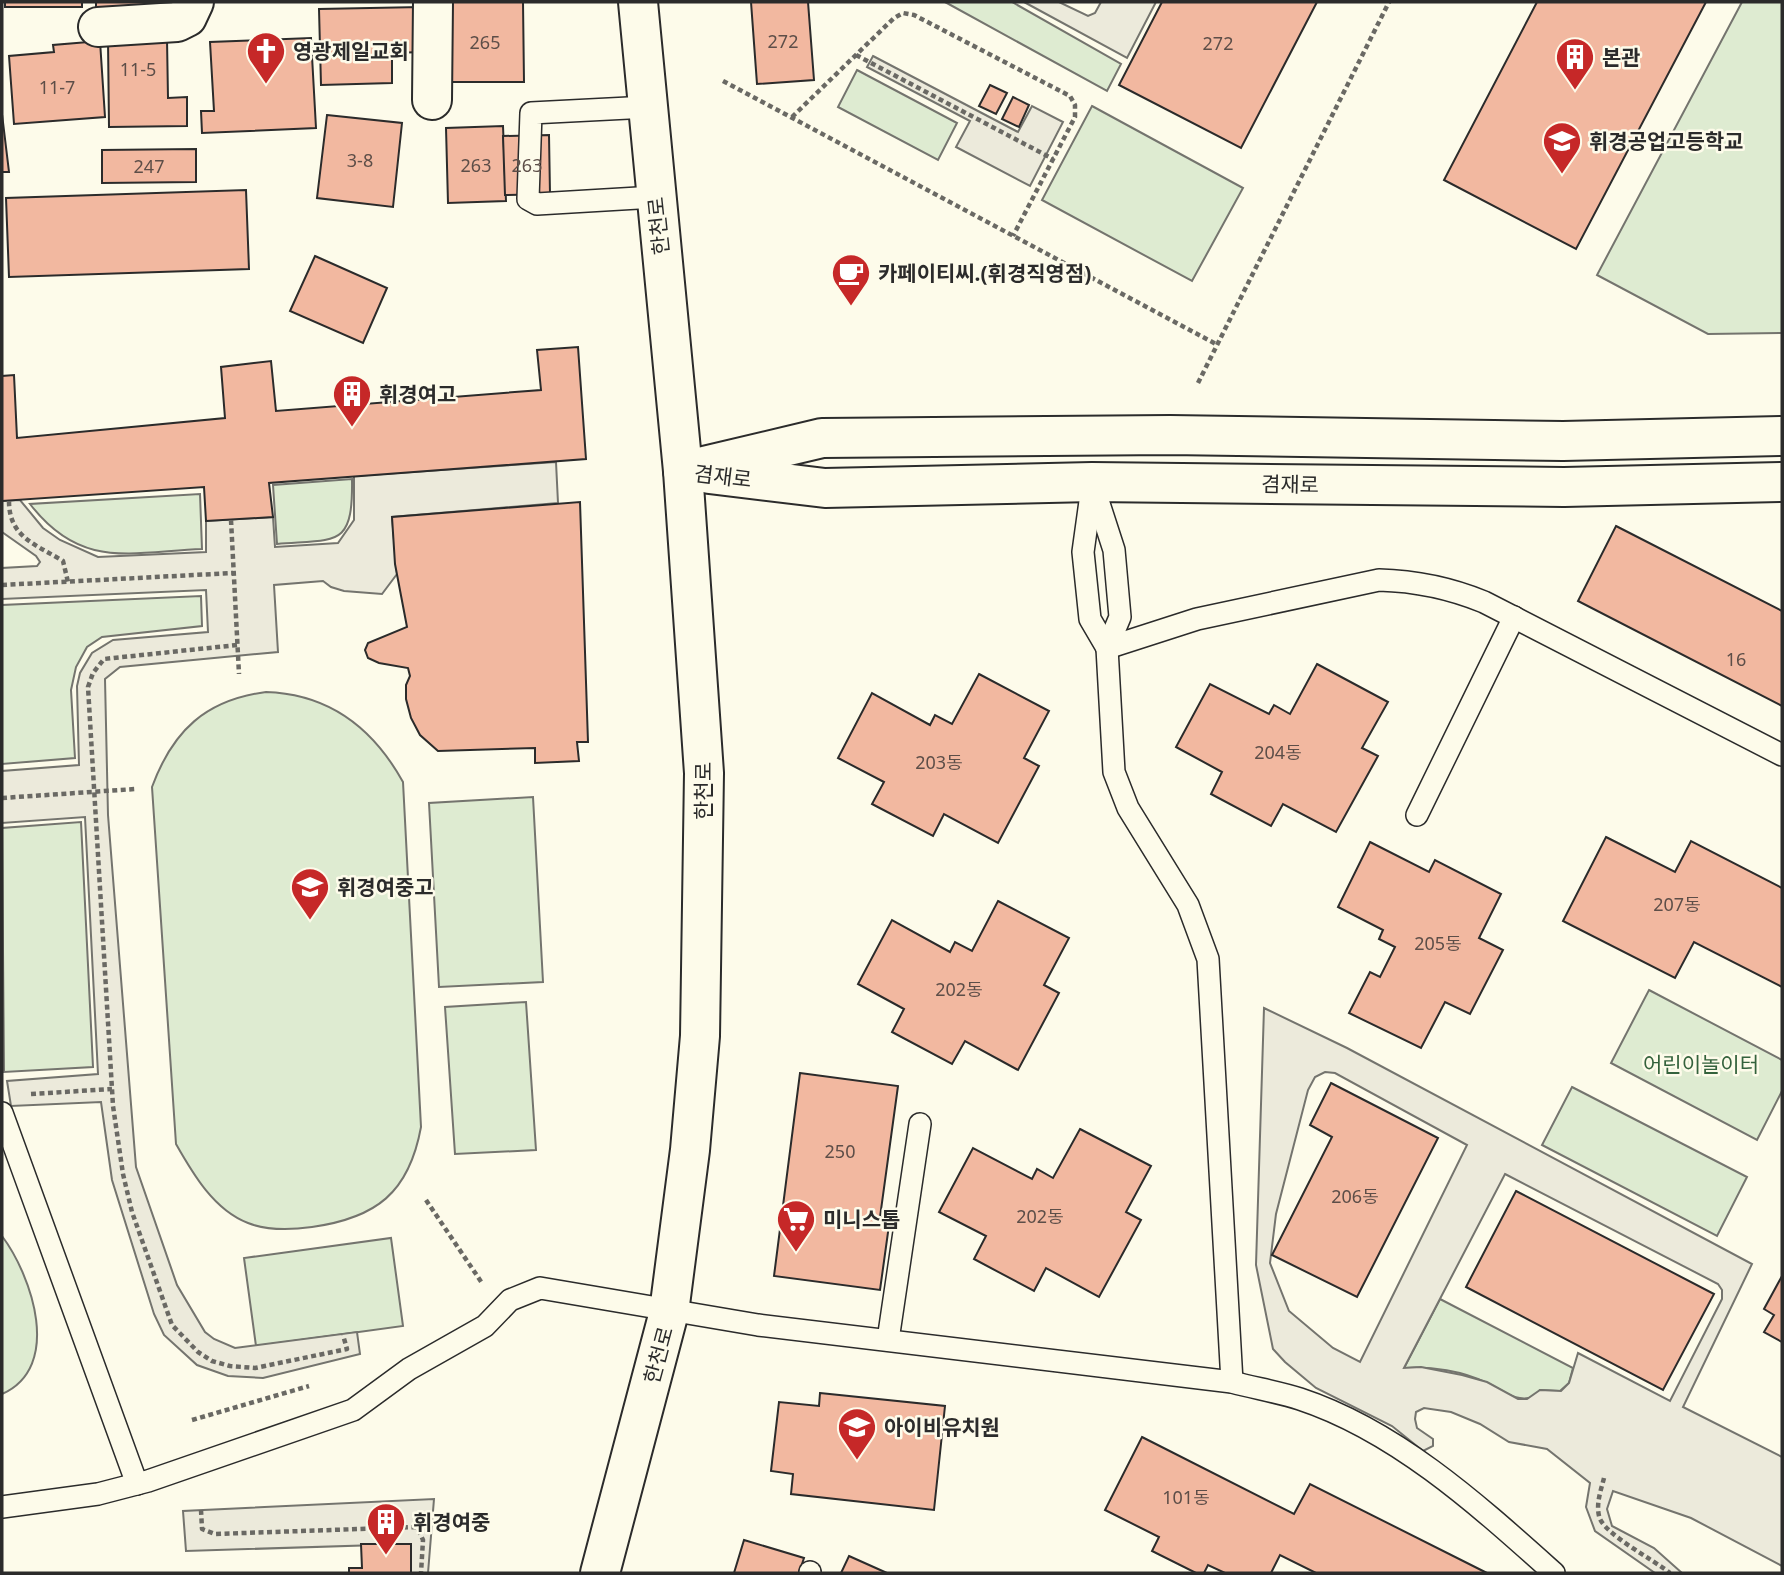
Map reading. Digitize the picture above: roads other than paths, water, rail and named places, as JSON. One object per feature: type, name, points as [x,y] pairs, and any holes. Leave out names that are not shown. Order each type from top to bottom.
[{"type":"main road","points":[[98,27],[177,22],[187,17],[194,2]]},
{"type":"main road","points":[[432,100],[433,2]]},
{"type":"main road","name":"한천로","points":[[600,1573],[669,1312],[690,1150],[700,1022],[704,773],[683,471],[638,2]]},
{"type":"main road","name":"겸재로","points":[[683,471],[822,438],[1170,435],[1563,441],[1782,436]]},
{"type":"main road","name":"겸재로","points":[[683,471],[825,488],[1092,482],[1564,487],[1782,482]]},
{"type":"lane","points":[[648,107],[531,113],[528,199],[537,204],[655,197]]},
{"type":"lane","points":[[1092,482],[1083,552],[1090,619],[1107,648]]},
{"type":"lane","points":[[1092,482],[1114,550],[1115,563],[1119,617],[1107,648],[1114,772],[1128,808],[1188,905],[1208,959],[1232,1382]]},
{"type":"lane","points":[[1107,648],[1197,618],[1379,580],[1407,581],[1459,592],[1514,617],[1782,755]]},
{"type":"lane","points":[[1417,815],[1514,617]]},
{"type":"lane","points":[[2,1113],[6,1143],[136,1484]]},
{"type":"lane","points":[[888,1340],[920,1124]]},
{"type":"lane","points":[[2,1507],[98,1493],[136,1484],[354,1410],[409,1369],[485,1326],[510,1300],[540,1289],[560,1290],[669,1312],[1043,1361],[1232,1382],[1300,1399],[1367,1429],[1473,1500],[1554,1573]]},
{"type":"place","name":"영광제일교회","points":[[266,85]]},
{"type":"place","name":"본관","points":[[1575,91]]},
{"type":"place","name":"휘경공업고등학교","points":[[1562,175]]},
{"type":"place","name":"카페이티씨.(휘경직영점)","points":[[851,307]]},
{"type":"place","name":"휘경여고","points":[[352,428]]},
{"type":"place","name":"휘경여중고","points":[[310,921]]},
{"type":"place","name":"미니스톱","points":[[796,1253]]},
{"type":"place","name":"아이비유치원","points":[[857,1461]]},
{"type":"place","name":"휘경여중","points":[[386,1556]]},
{"type":"park label","name":"어린이놀이터","points":[[1701,1064]]}]
